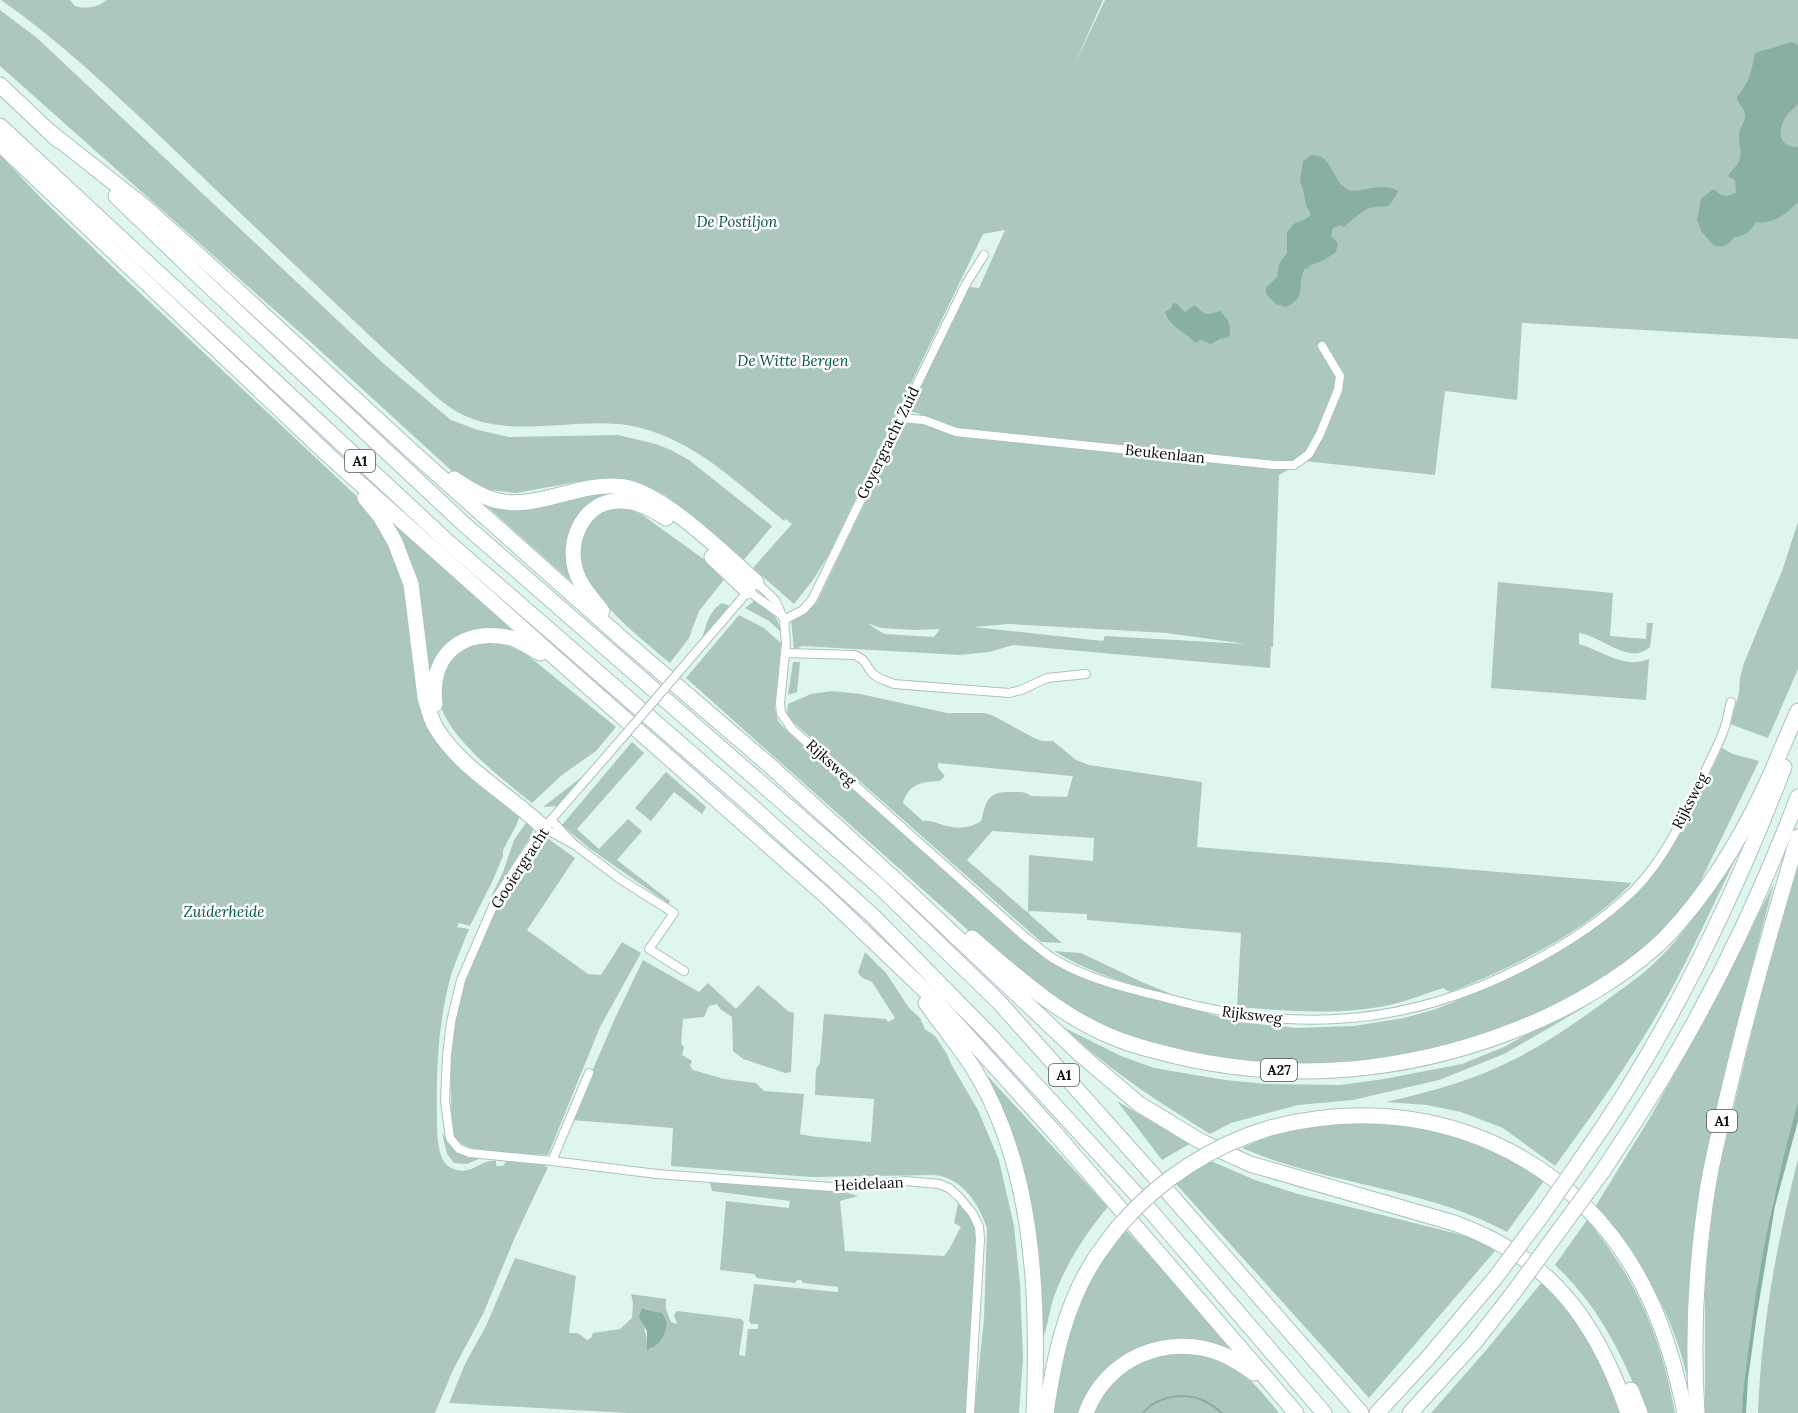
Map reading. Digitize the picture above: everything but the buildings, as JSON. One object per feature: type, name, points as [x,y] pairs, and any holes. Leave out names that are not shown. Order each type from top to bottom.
[{"type":"highway","name":"A1","points":[[0,85],[205,282],[465,525],[880,887],[991,994],[1361,1413]]},
{"type":"highway","name":"A1","points":[[0,126],[449,543],[748,803],[873,916],[988,1033],[1137,1195],[1324,1413]]},
{"type":"highway","name":"A1","points":[[51,133],[171,231],[417,456],[619,636],[768,764],[911,894],[1080,1054],[1139,1104],[1200,1141],[1250,1164],[1361,1195],[1406,1203],[1476,1226],[1500,1237],[1527,1254],[1574,1297],[1606,1340],[1640,1413]]},
{"type":"highway","name":"A1","points":[[0,144],[328,455],[826,896],[900,966],[943,1009],[1055,1133],[1296,1413]]},
{"type":"highway","name":"A1","points":[[328,455],[380,516],[403,561],[414,602],[425,697],[435,727],[457,754],[484,780],[529,814],[548,824]]},
{"type":"highway","name":"A1","points":[[417,456],[481,495],[497,501],[530,502],[606,486],[626,487],[650,496],[688,524],[752,586]]},
{"type":"highway","name":"A1","points":[[619,636],[581,583],[573,555],[575,536],[580,523],[592,511],[605,503],[635,502],[653,509],[670,520],[733,575],[752,586]]},
{"type":"highway","name":"A1","points":[[548,824],[488,774],[446,729],[435,706],[434,682],[442,659],[459,643],[469,638],[490,635],[514,639],[568,669]]},
{"type":"highway","name":"A27","points":[[911,894],[968,934],[1016,977],[1044,998],[1074,1017],[1119,1040],[1206,1062],[1251,1069],[1299,1072],[1344,1070],[1439,1056],[1495,1038],[1561,1010],[1618,976],[1665,938],[1724,862],[1757,802],[1798,711]]},
{"type":"highway","points":[[1382,1407],[1433,1352],[1495,1278],[1608,1120],[1639,1070],[1715,930],[1769,806],[1798,731]]},
{"type":"highway","points":[[1410,1413],[1475,1342],[1514,1292],[1602,1172],[1661,1080],[1704,1003],[1750,911],[1798,797]]},
{"type":"highway","name":"A1","points":[[1697,1413],[1696,1292],[1708,1184],[1737,1054],[1798,837]]},
{"type":"highway","name":"A1","points":[[900,966],[972,1067],[1008,1141],[1020,1185],[1032,1274],[1037,1355],[1034,1413]]},
{"type":"highway","points":[[1046,1413],[1053,1365],[1064,1324],[1082,1282],[1096,1257],[1137,1206],[1174,1176],[1227,1144],[1270,1128],[1297,1122],[1332,1116],[1361,1115],[1433,1123],[1457,1130],[1517,1154],[1542,1169],[1571,1192],[1594,1214],[1618,1245],[1639,1279],[1662,1326],[1671,1353],[1685,1413]]},
{"type":"highway","points":[[1361,1195],[1479,1232],[1524,1258],[1547,1276],[1568,1298],[1590,1328],[1618,1384],[1628,1413]]},
{"type":"highway","points":[[1086,1413],[1095,1394],[1119,1366],[1136,1356],[1168,1346],[1184,1346],[1221,1354],[1241,1364],[1275,1389]]},
{"type":"street","name":"Goyergracht Zuid","points":[[783,618],[803,610],[812,600],[966,284],[984,255]]},
{"type":"street","name":"Beukenlaan","points":[[900,418],[924,420],[956,432],[1274,465],[1294,465],[1309,454],[1338,390],[1340,376],[1322,346]]},
{"type":"street","points":[[752,586],[775,600],[783,618],[785,655],[855,655],[864,660],[872,673],[894,684],[1009,693],[1047,678],[1086,674]]},
{"type":"street","name":"Gooiergracht","points":[[552,1161],[470,1154],[459,1149],[450,1138],[445,1101],[447,1054],[461,980],[497,897],[523,857],[548,824],[752,586]]},
{"type":"street","name":"Rijksweg","points":[[785,655],[780,703],[781,713],[792,729],[1025,937],[1053,958],[1104,981],[1204,1009],[1265,1018],[1309,1021],[1347,1020],[1387,1015],[1463,994],[1499,979],[1555,950],[1598,921],[1634,889],[1661,856],[1683,818],[1723,732],[1731,702]]},
{"type":"street","points":[[548,824],[620,879],[674,913],[649,949],[684,971]]},
{"type":"street","points":[[552,1161],[590,1073]]},
{"type":"street","name":"Heidelaan","points":[[552,1161],[657,1174],[845,1188],[906,1181],[939,1184],[949,1188],[960,1197],[980,1227],[970,1413]]},
{"type":"green space","points":[[1,0],[70,0],[75,6],[87,8],[107,0],[1103,0],[1074,66],[1105,0],[1798,0],[1798,339],[1522,323],[1517,400],[1445,391],[1435,475],[1304,461],[1279,475],[1273,647],[1271,647],[1270,668],[1013,645],[989,652],[960,655],[802,646],[794,650],[791,620],[817,602],[905,420],[917,423],[920,414],[909,411],[969,287],[979,288],[1005,230],[983,234],[828,556],[794,604],[753,568],[792,524],[786,519],[784,521],[727,474],[687,447],[642,428],[598,423],[534,426],[492,424],[473,419],[454,410],[431,392],[105,85]],"holes":[[[867,623],[881,628],[940,629],[934,637],[884,634]],[[1008,624],[1167,633],[1246,644],[1105,636],[1103,641],[974,627]]]},
{"type":"green space","points":[[0,10],[37,38],[384,364],[451,420],[478,430],[509,437],[618,435],[656,444],[689,460],[772,526],[743,561],[665,495],[639,483],[617,479],[593,479],[516,493],[481,489],[453,472],[314,345],[0,66]]},
{"type":"green space","name":"Zuiderheide","points":[[0,155],[120,274],[366,505],[395,556],[407,599],[424,710],[520,815],[503,850],[503,856],[493,880],[470,926],[459,923],[457,927],[469,929],[452,972],[441,1026],[437,1081],[438,1137],[444,1162],[456,1170],[469,1170],[490,1161],[496,1161],[496,1166],[503,1166],[506,1161],[547,1163],[545,1167],[548,1167],[515,1237],[484,1312],[453,1370],[435,1413],[0,1413]]},
{"type":"green space","points":[[592,492],[617,494],[604,496],[585,508],[575,585],[481,501]]},
{"type":"green space","points":[[609,507],[629,509],[641,514],[727,576],[699,611],[689,638],[670,663],[612,611],[587,578],[581,562],[579,543],[593,516]]},
{"type":"green space","points":[[381,512],[523,640],[470,634],[430,687],[420,619]]},
{"type":"green space","points":[[1798,522],[1798,669],[1768,738],[1730,724],[1739,693],[1744,663],[1782,571]]},
{"type":"green space","points":[[1498,582],[1613,593],[1610,636],[1646,639],[1647,623],[1653,623],[1650,647],[1642,652],[1624,652],[1579,633],[1579,644],[1615,658],[1629,662],[1649,659],[1646,700],[1491,688]]},
{"type":"green space","points":[[754,601],[772,612],[781,632],[769,621],[745,608]]},
{"type":"green space","points":[[722,603],[730,606],[702,639],[711,614]]},
{"type":"green space","points":[[739,615],[764,628],[781,643],[775,708],[778,721],[1045,959],[1096,982],[1238,1022],[1296,1028],[1354,1026],[1404,1018],[1436,1009],[1523,972],[1569,945],[1663,860],[1691,812],[1722,748],[1733,754],[1759,761],[1692,899],[1647,948],[1588,992],[1471,1043],[1333,1069],[1185,1058],[1097,1030],[978,939],[686,678]]},
{"type":"green space","points":[[479,641],[505,644],[526,654],[616,727],[596,751],[562,775],[532,803],[474,754],[448,722],[441,707],[439,692],[448,661],[458,651]]},
{"type":"green space","points":[[793,662],[800,662],[797,692],[788,695]]},
{"type":"green space","points":[[832,691],[860,694],[947,713],[984,713],[1034,738],[1053,741],[1076,760],[1089,765],[1202,782],[1197,847],[1632,883],[1593,918],[1547,947],[1450,992],[1443,988],[1394,1004],[1355,1010],[1316,1012],[1237,1007],[1241,933],[1087,920],[1087,914],[1029,911],[1029,914],[1062,943],[1041,942],[793,722],[787,714],[788,704],[811,694]],"holes":[[[938,763],[1072,776],[1073,776],[1067,797],[1031,796],[1020,792],[997,793],[989,798],[981,821],[963,828],[923,821],[903,803],[909,791],[917,785],[940,781],[945,776],[938,768]],[[992,831],[1094,838],[1093,861],[1029,855],[1028,913],[967,860]]]},
{"type":"green space","points":[[632,742],[644,753],[577,829],[599,849],[628,819],[642,831],[617,860],[670,901],[669,904],[589,848],[562,825]]},
{"type":"green space","points":[[666,772],[706,807],[702,814],[674,792],[651,821],[635,808]]},
{"type":"green space","points":[[587,773],[559,806],[543,807]]},
{"type":"green space","points":[[528,820],[531,821],[532,835],[490,899],[503,872],[514,840]]},
{"type":"green space","points":[[546,837],[575,858],[527,930],[588,974],[601,975],[622,942],[641,953],[600,1027],[548,1155],[488,1152],[466,1146],[458,1141],[452,1128],[449,1053],[454,1020],[470,963],[495,910]]},
{"type":"green space","points":[[1739,852],[1664,1004],[1619,1075],[1555,1166],[1503,1128],[1461,1112],[1427,1105],[1386,1102],[1452,1085],[1484,1073],[1539,1046],[1585,1016],[1640,976],[1663,954],[1698,912]]},
{"type":"green space","points":[[1798,856],[1798,1102],[1773,1200],[1745,1372],[1742,1413],[1705,1413],[1705,1279],[1715,1186],[1765,976]]},
{"type":"green space","points":[[1774,883],[1742,1005],[1701,1180],[1696,1225],[1688,1381],[1674,1333],[1653,1288],[1627,1246],[1595,1207],[1648,1121],[1707,1016]]},
{"type":"green space","points":[[1054,951],[1081,953],[1191,1002],[1103,975]]},
{"type":"green space","points":[[865,952],[886,973],[909,1008],[920,1018],[925,1029],[935,1036],[947,1054],[978,1110],[999,1160],[1014,1226],[1020,1283],[1023,1358],[1019,1413],[974,1413],[984,1319],[987,1229],[975,1202],[953,1181],[934,1175],[811,1177],[671,1166],[673,1128],[571,1120],[643,960],[699,992],[708,983],[736,1009],[758,985],[788,1011],[794,1013],[791,1072],[785,1073],[743,1059],[733,1051],[732,1017],[720,1009],[717,1004],[709,1006],[704,1017],[683,1019],[682,1055],[692,1061],[690,1066],[693,1070],[724,1079],[756,1083],[764,1091],[804,1094],[800,1134],[871,1142],[874,1099],[815,1095],[816,1069],[820,1063],[824,1014],[886,1019],[888,1022],[895,1018],[872,982],[858,972]]},
{"type":"green space","points":[[1583,1003],[1585,1007],[1504,1054],[1439,1080],[1353,1100],[1298,1105],[1231,1123],[1210,1134],[1116,1072],[1065,1028],[1121,1056],[1154,1068],[1225,1080],[1267,1084],[1340,1085],[1462,1064],[1504,1047]]},
{"type":"green space","points":[[985,1073],[1108,1207],[1091,1228],[1068,1265],[1056,1290],[1043,1339],[1035,1222],[1015,1140]]},
{"type":"green space","points":[[1117,1101],[1142,1116],[1191,1143],[1162,1160]]},
{"type":"green space","points":[[1382,1122],[1431,1128],[1466,1139],[1506,1158],[1544,1181],[1507,1232],[1443,1205],[1308,1170],[1242,1148],[1273,1134],[1309,1125]]},
{"type":"green space","points":[[442,1133],[458,1151],[481,1158],[467,1164],[454,1163],[447,1154]]},
{"type":"green space","points":[[1798,1159],[1798,1413],[1758,1413],[1771,1285]]},
{"type":"green space","points":[[1211,1161],[1255,1180],[1298,1194],[1462,1235],[1487,1245],[1495,1251],[1369,1398],[1176,1184]]},
{"type":"green space","points":[[710,1182],[840,1191],[858,1196],[840,1201],[845,1251],[944,1256],[961,1227],[954,1223],[959,1199],[976,1232],[966,1413],[627,1413],[449,1403],[515,1258],[576,1276],[569,1333],[578,1333],[587,1340],[593,1333],[620,1329],[632,1318],[631,1294],[666,1299],[666,1309],[671,1322],[677,1324],[674,1315],[677,1311],[741,1319],[744,1322],[739,1355],[745,1356],[748,1329],[758,1329],[758,1324],[751,1324],[749,1321],[754,1284],[838,1292],[838,1287],[803,1283],[801,1280],[795,1283],[757,1278],[754,1274],[720,1270],[726,1201],[789,1208],[790,1201],[712,1191]],"holes":[[[644,1308],[659,1312],[667,1322],[666,1327],[662,1338],[650,1350],[647,1349]]]},
{"type":"green space","points":[[1587,1220],[1620,1265],[1644,1310],[1662,1359],[1675,1413],[1645,1413],[1609,1333],[1585,1298],[1555,1265]]},
{"type":"green space","points":[[1125,1229],[1194,1303],[1242,1360],[1148,1346],[1080,1413],[1053,1413],[1067,1337],[1087,1282]]},
{"type":"green space","points":[[1542,1282],[1580,1328],[1624,1413],[1431,1413],[1488,1348]]},
{"type":"green space","points":[[1179,1352],[1212,1357],[1233,1367],[1257,1387],[1279,1413],[1092,1413],[1106,1389],[1127,1369],[1147,1358]]},
{"type":"shaded area","points":[[1792,42],[1798,45],[1798,104],[1784,120],[1781,136],[1786,144],[1798,147],[1798,202],[1779,218],[1768,222],[1756,222],[1742,236],[1735,237],[1726,245],[1714,246],[1702,232],[1697,220],[1701,199],[1712,190],[1727,196],[1736,193],[1735,180],[1728,176],[1740,158],[1739,134],[1745,117],[1737,97],[1749,76],[1755,53]]},
{"type":"shaded area","points":[[1312,155],[1322,157],[1339,182],[1351,191],[1386,187],[1398,191],[1388,206],[1367,209],[1344,227],[1341,225],[1333,228],[1331,236],[1338,243],[1336,252],[1309,266],[1310,269],[1305,268],[1297,300],[1285,307],[1276,304],[1266,294],[1266,288],[1277,277],[1279,264],[1287,253],[1287,232],[1295,223],[1310,216],[1300,182],[1303,161]]},
{"type":"shaded area","points":[[1176,303],[1185,312],[1195,305],[1206,314],[1220,311],[1229,323],[1229,337],[1211,344],[1201,340],[1195,343],[1174,326],[1167,317],[1165,312]]},
{"type":"shaded area","points":[[1798,1102],[1798,1121],[1775,1206],[1757,1314],[1746,1413],[1742,1413],[1756,1294],[1766,1238],[1777,1183]]},
{"type":"shaded area","points":[[642,1308],[662,1313],[667,1322],[662,1339],[647,1351],[647,1331],[639,1317]]},
{"type":"waterway","points":[[1143,1413],[1160,1400],[1183,1396],[1200,1399],[1222,1413]]},
{"type":"park label","name":"De Postiljon","points":[[737,222]]},
{"type":"park label","name":"De Witte Bergen","points":[[793,361]]}]
